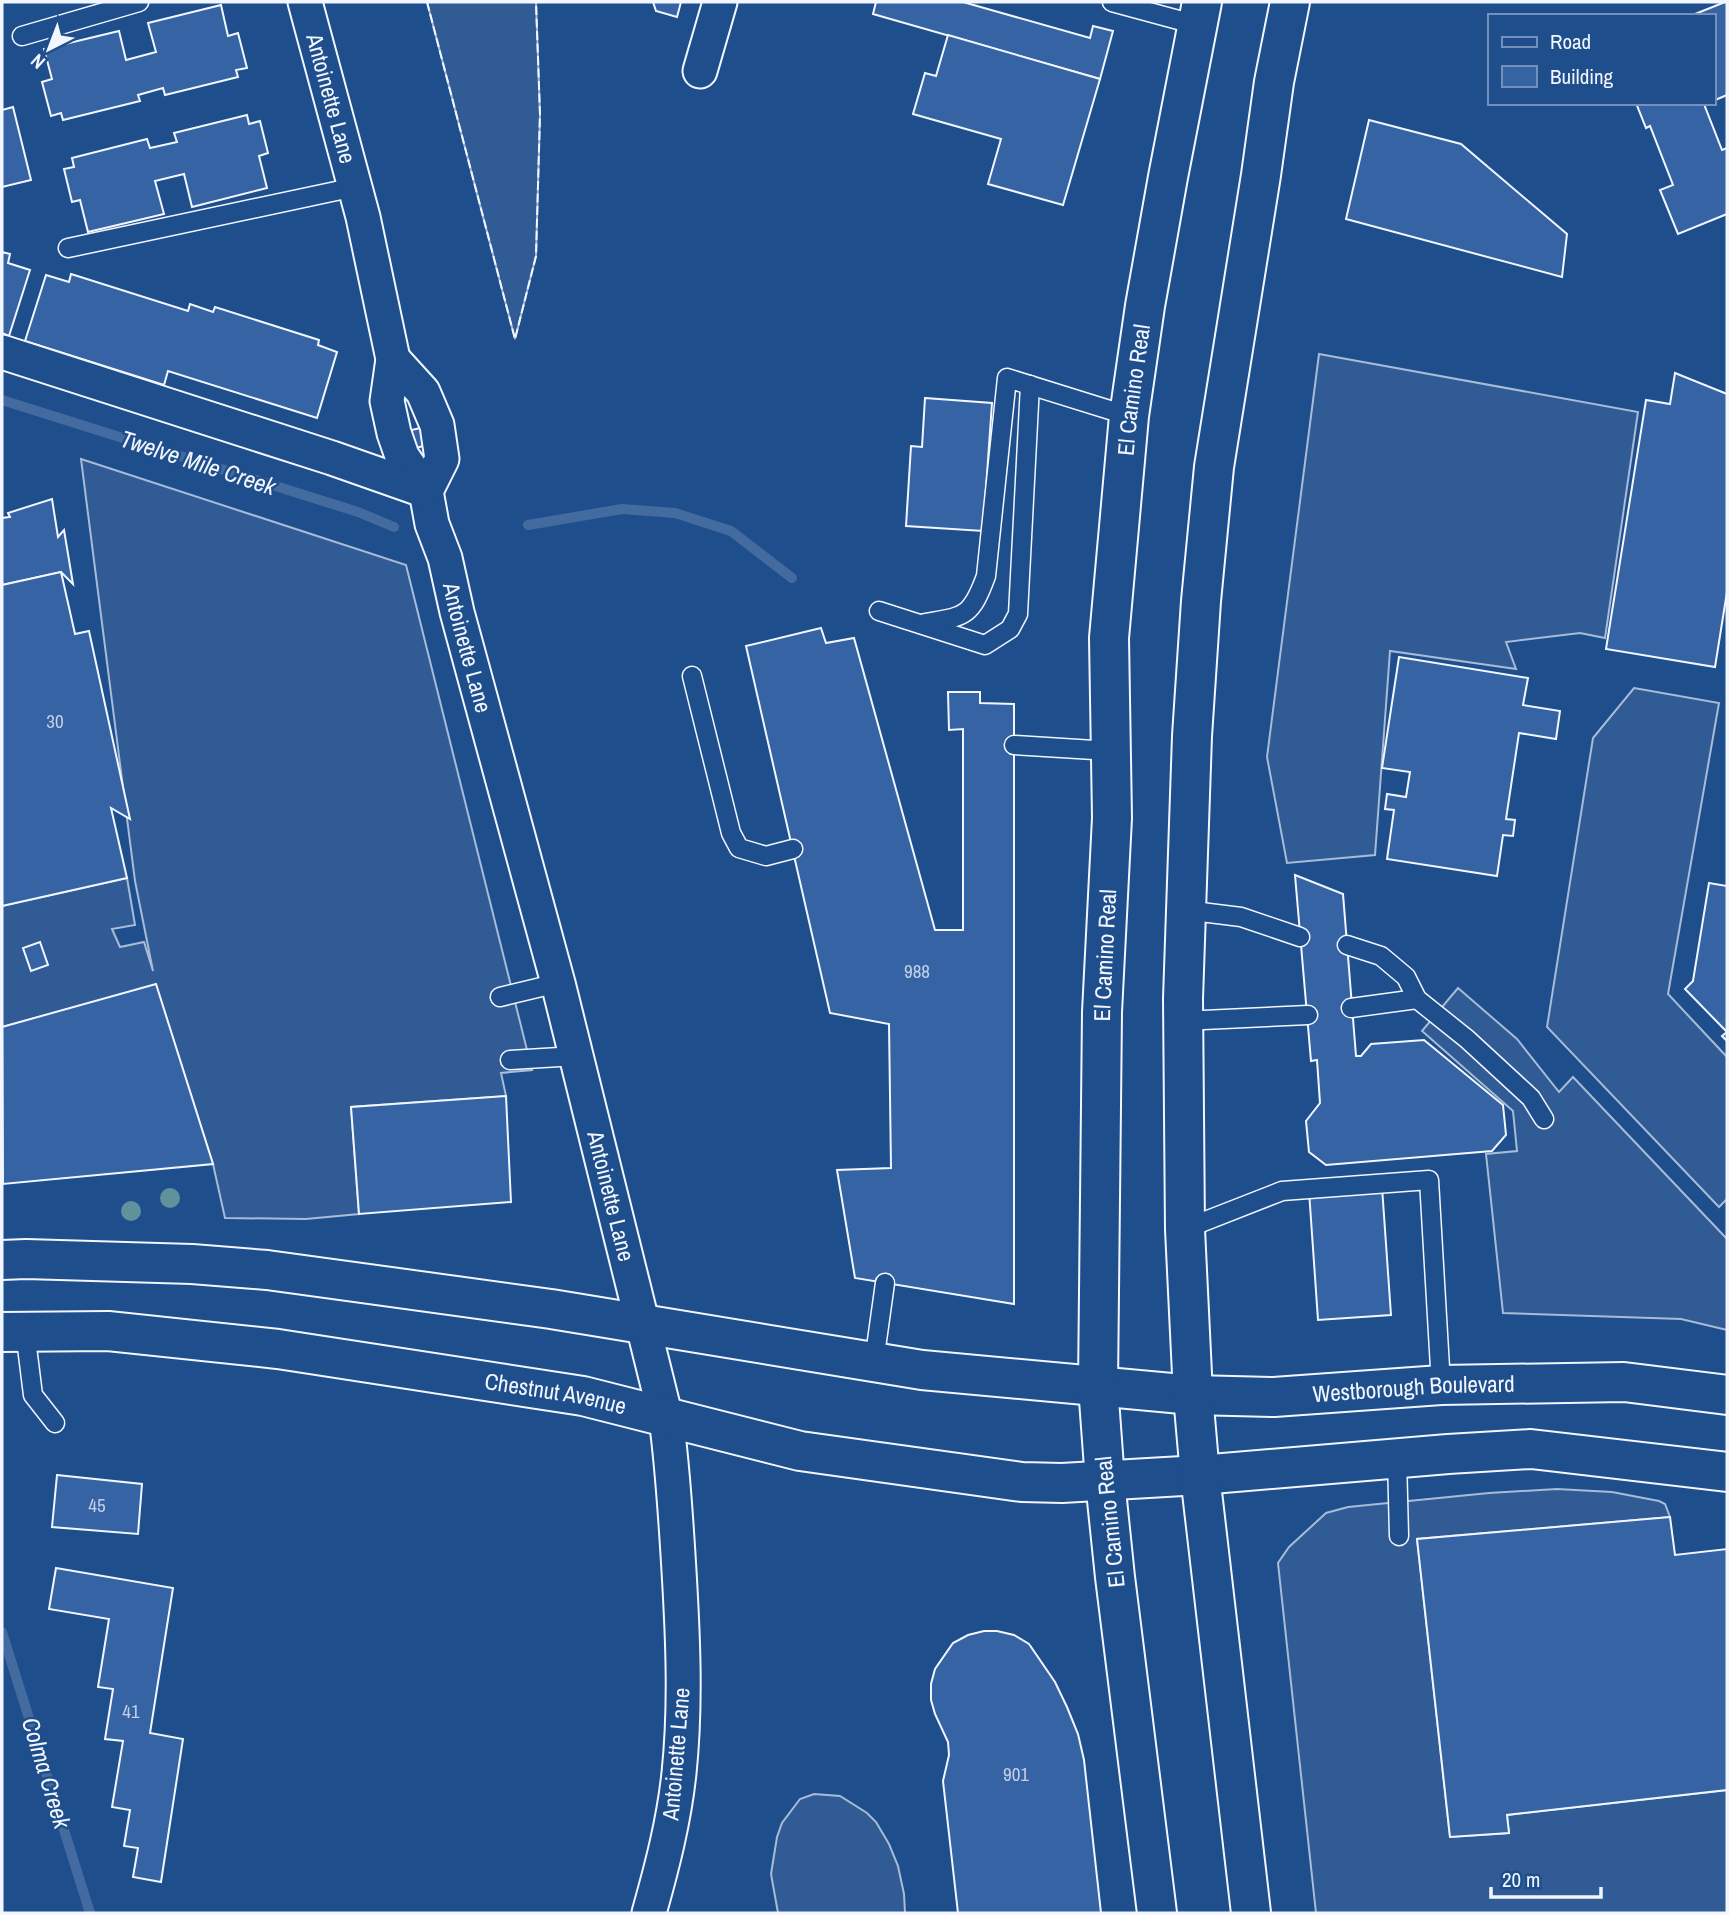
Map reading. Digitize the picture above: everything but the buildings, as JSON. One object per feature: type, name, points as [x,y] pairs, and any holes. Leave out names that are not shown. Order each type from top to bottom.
[{"type":"main road","points":[[1251,1913],[1193,1395],[1185,1229],[1182,1021],[1192,722],[1214,467],[1274,82],[1290,2]]},
{"type":"main road","name":"El Camino Real","points":[[1157,1913],[1115,1577],[1098,1386],[1102,1053],[1112,818],[1109,638],[1129,416],[1145,306],[1199,14]]},
{"type":"main road","points":[[2,1260],[192,1264],[267,1270],[642,1323],[922,1370],[1098,1386]]},
{"type":"main road","name":"Chestnut Avenue","points":[[14,1331],[108,1331],[278,1349],[583,1396],[800,1451],[1022,1482],[1105,1481]]},
{"type":"main road","name":"Westborough Boulevard","points":[[1098,1386],[1193,1395],[1274,1397],[1441,1385],[1624,1382],[1727,1395]]},
{"type":"main road","points":[[1105,1481],[1531,1449],[1727,1472]]},
{"type":"street","name":"Antoinette Lane","points":[[305,2],[363,217],[393,359],[423,391],[437,425],[442,459],[426,491],[432,524],[444,558],[558,983],[666,1418],[673,1472],[683,1637],[683,1706],[679,1773],[668,1842],[649,1913]]},
{"type":"street","points":[[700,71],[720,2]]},
{"type":"street","points":[[2,352],[426,491]]},
{"type":"lane","points":[[22,36],[139,2]]},
{"type":"lane","points":[[1112,2],[1199,14]]},
{"type":"lane","points":[[68,248],[355,187]]},
{"type":"lane","points":[[921,624],[962,616],[977,599],[986,576],[1007,378],[1129,416]]},
{"type":"lane","points":[[878,611],[985,645],[1010,629],[1018,614],[1030,385]]},
{"type":"lane","points":[[692,676],[731,832],[738,848],[766,856],[793,849]]},
{"type":"lane","points":[[1014,745],[1110,751]]},
{"type":"lane","points":[[1185,910],[1241,917],[1300,937]]},
{"type":"lane","points":[[1347,945],[1381,956],[1406,977],[1418,999],[1467,1039],[1531,1098],[1544,1119]]},
{"type":"lane","points":[[500,997],[558,983]]},
{"type":"lane","points":[[1351,1008],[1418,999]]},
{"type":"lane","points":[[1182,1021],[1307,1015]]},
{"type":"lane","points":[[510,1060],[576,1056]]},
{"type":"lane","points":[[1185,1229],[1283,1191],[1429,1180],[1441,1385]]},
{"type":"lane","points":[[874,1362],[885,1283]]},
{"type":"lane","points":[[14,1331],[33,1395],[55,1423]]},
{"type":"lane","points":[[1397,1458],[1399,1536]]},
{"type":"shaded area","points":[[427,2],[536,2],[540,115],[536,256],[515,339]]},
{"type":"shaded area","points":[[1319,354],[1638,412],[1605,638],[1580,633],[1506,642],[1516,669],[1390,651],[1375,855],[1287,863],[1267,757]]},
{"type":"shaded area","points":[[81,459],[406,565],[532,1070],[501,1073],[506,1096],[351,1107],[359,1214],[306,1219],[225,1218],[213,1164],[156,985],[2,1027],[2,906],[127,878],[135,925],[112,929],[120,947],[144,942],[153,971],[135,881]]},
{"type":"shaded area","points":[[1634,688],[1719,703],[1668,994],[1727,1057],[1727,1199],[1719,1207],[1547,1027],[1593,738]]},
{"type":"shaded area","points":[[1458,988],[1517,1039],[1559,1092],[1573,1077],[1727,1239],[1727,1330],[1681,1319],[1503,1313],[1486,1154],[1517,1151],[1513,1111],[1422,1031]]},
{"type":"shaded area","points":[[1557,1489],[1612,1492],[1659,1501],[1665,1504],[1670,1517],[1417,1539],[1450,1837],[1509,1833],[1507,1815],[1727,1790],[1727,1913],[1316,1913],[1278,1563],[1289,1547],[1326,1513],[1348,1507]]},
{"type":"shaded area","points":[[814,1794],[840,1796],[876,1822],[898,1866],[905,1913],[778,1913],[771,1874],[777,1837],[782,1823],[800,1799]]},
{"type":"waterway","name":"Twelve Mile Creek","points":[[2,400],[358,512],[394,527]]},
{"type":"waterway","name":"Twelve Mile Creek","points":[[528,525],[622,509],[675,513],[731,531],[792,578]]},
{"type":"waterway","name":"Colma Creek","points":[[2,1632],[90,1913]]},
{"type":"fence","points":[[427,2],[515,339],[536,256],[540,114],[536,2]]}]
